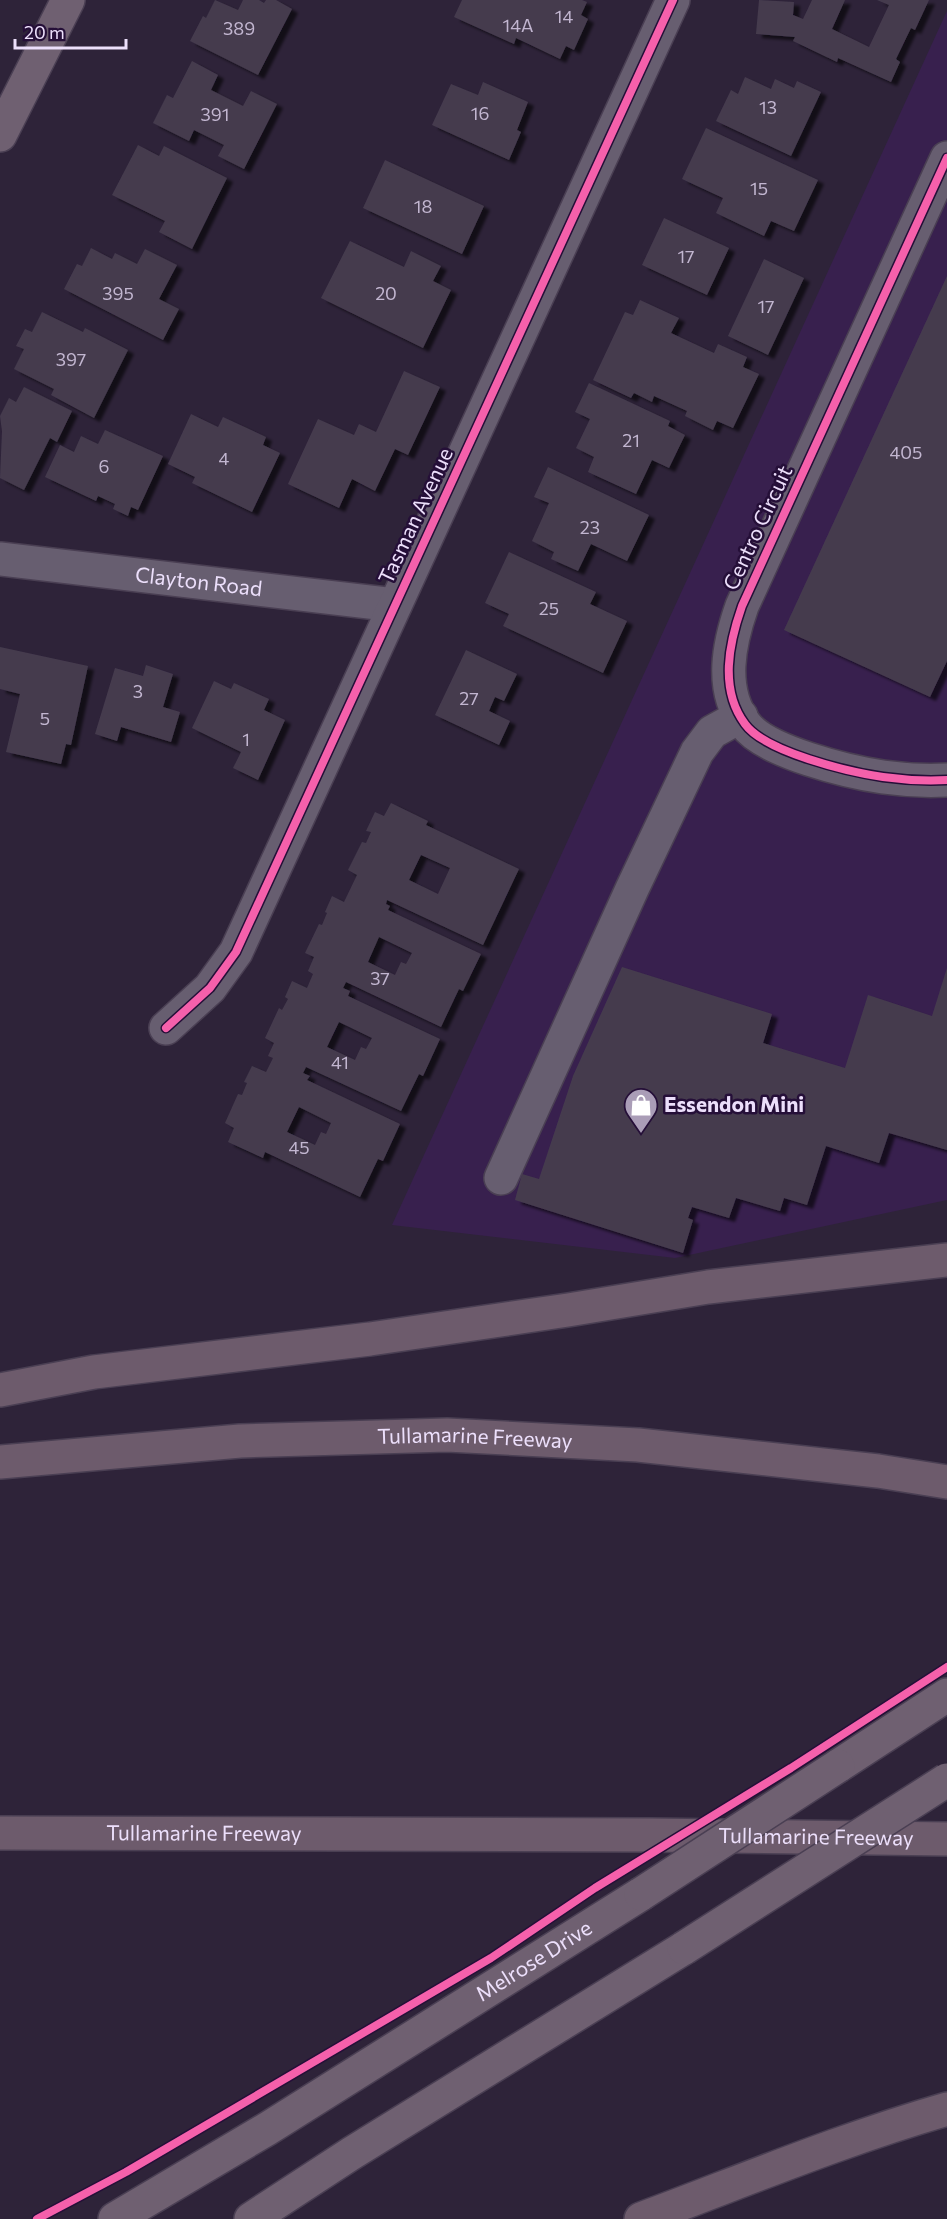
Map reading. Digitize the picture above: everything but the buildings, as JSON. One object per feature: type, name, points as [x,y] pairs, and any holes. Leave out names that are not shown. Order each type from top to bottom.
[{"type":"highway","points":[[0,1390],[94,1372],[370,1339],[708,1287],[947,1260]]},
{"type":"highway","name":"Tullamarine Freeway","points":[[0,1462],[240,1441],[447,1435],[638,1445],[879,1471],[947,1482]]},
{"type":"highway","name":"Tullamarine Freeway","points":[[0,1833],[650,1835],[947,1839]]},
{"type":"highway","points":[[642,2219],[817,2152],[947,2109]]},
{"type":"main road","points":[[0,135],[68,0]]},
{"type":"main road","name":"Melrose Drive","points":[[115,2219],[267,2129],[641,1893],[947,1695]]},
{"type":"main road","points":[[252,2219],[362,2147],[684,1948],[947,1780]]},
{"type":"street","name":"Tasman Avenue","points":[[166,1028],[210,988],[236,952],[673,0]]},
{"type":"street","name":"Centro Circuit","points":[[947,158],[742,606],[733,632],[728,658],[729,682],[737,709],[745,725],[764,739],[803,757],[838,768],[884,777],[947,780]]},
{"type":"street","name":"Clayton Road","points":[[0,559],[395,605]]},
{"type":"street","points":[[501,1179],[632,889],[697,752],[712,732],[741,716]]},
{"type":"shaded area","points":[[947,11],[947,1200],[675,1258],[392,1225]]},
{"type":"cycle path","points":[[166,1028],[210,988],[236,952],[673,0]]},
{"type":"cycle path","points":[[947,158],[742,606],[733,635],[729,666],[729,681],[737,710],[745,724],[755,734],[770,743],[809,759],[868,774],[907,780],[947,780]]},
{"type":"cycle path","points":[[37,2219],[126,2172],[491,1958],[595,1888],[791,1768],[947,1667]]},
{"type":"place","name":"Essendon Mini","points":[[641,1134]]}]
